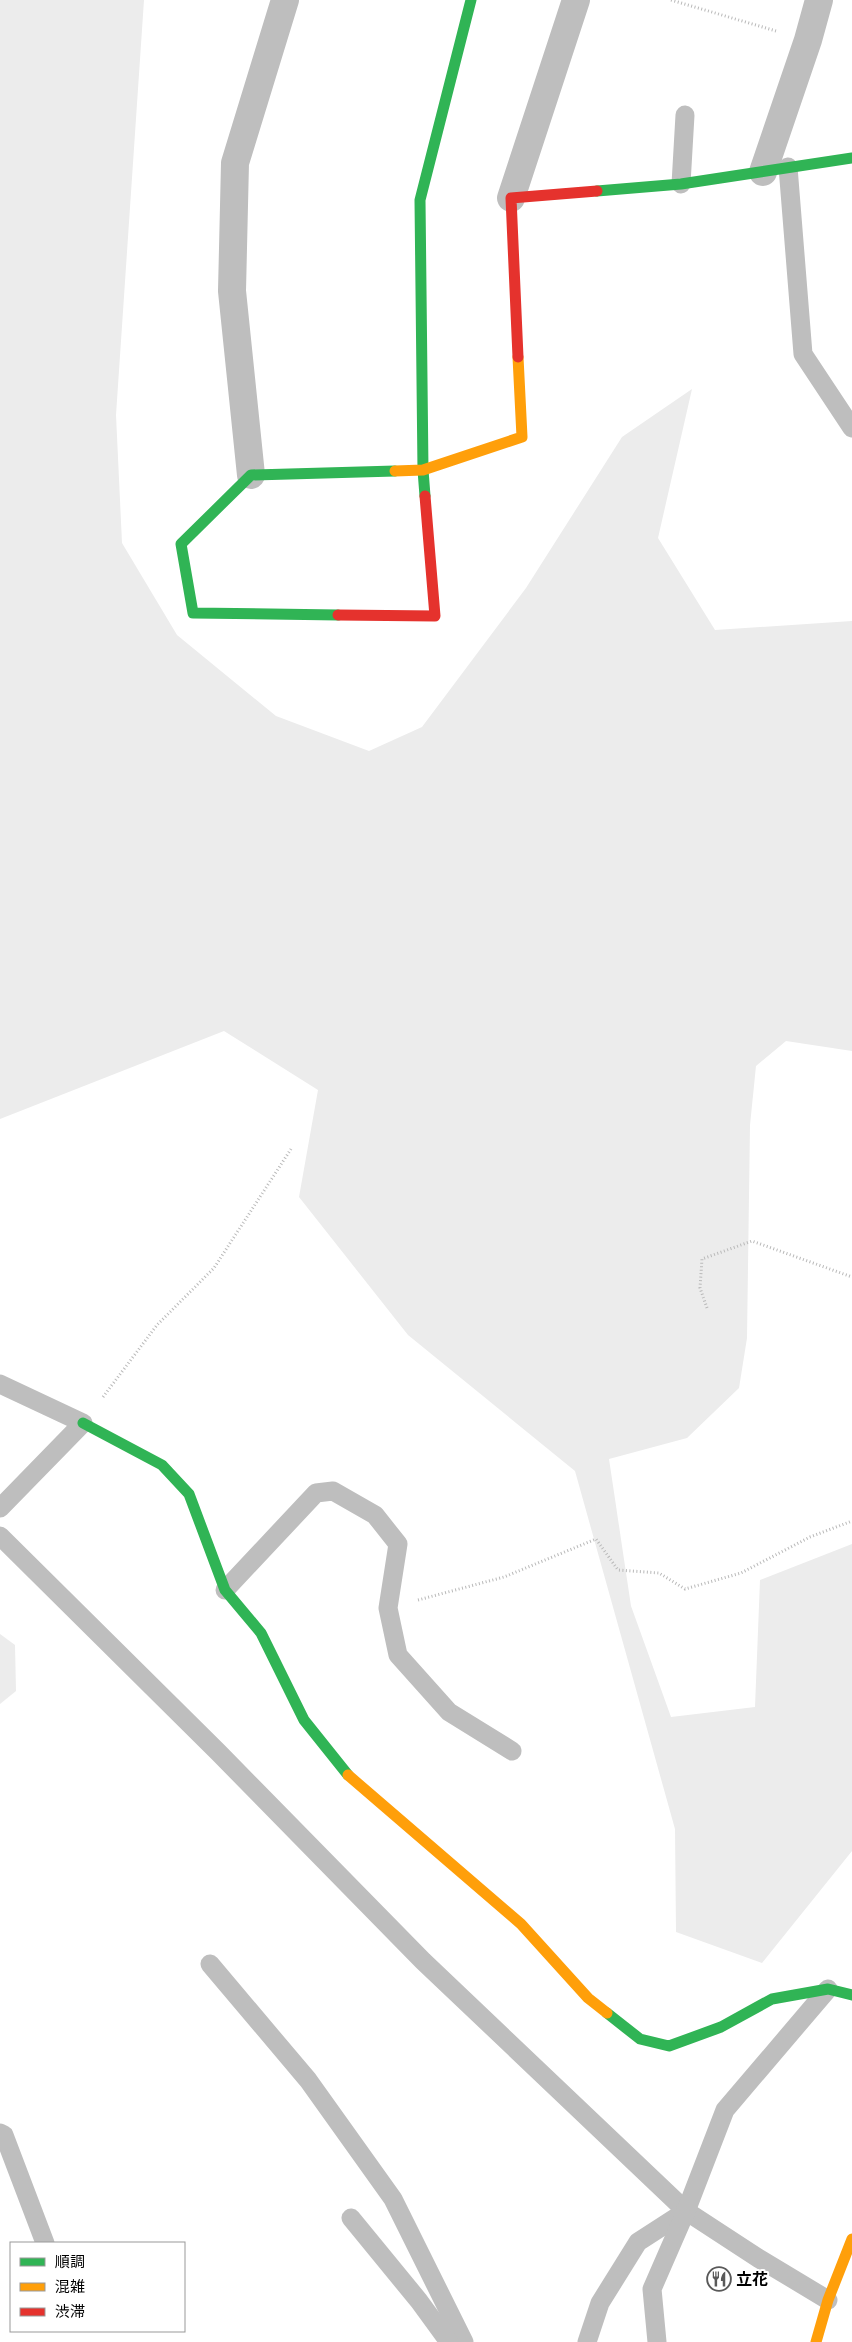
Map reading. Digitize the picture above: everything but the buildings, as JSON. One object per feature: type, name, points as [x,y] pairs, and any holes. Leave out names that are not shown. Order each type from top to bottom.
[{"type":"street","points":[[251,475],[232,291],[235,163],[285,0]]},
{"type":"street","points":[[471,0],[420,200],[424,470],[435,616],[194,613],[181,544],[251,475],[424,470],[522,437],[510,198],[576,0]]},
{"type":"street","points":[[776,169],[819,0]]},
{"type":"street","points":[[510,198],[681,184],[852,158]]},
{"type":"street","points":[[83,1423],[162,1465],[188,1494],[226,1590],[261,1633],[304,1720],[347,1774],[521,1924],[588,1998],[640,2039],[669,2046],[721,2027],[772,1999],[828,1989],[852,1996]]},
{"type":"street","points":[[816,2342],[828,2300],[852,2239]]},
{"type":"lane","points":[[681,184],[685,115]]},
{"type":"lane","points":[[776,169],[803,354],[852,428]]},
{"type":"lane","points":[[0,1384],[83,1423],[0,1508]]},
{"type":"lane","points":[[226,1590],[316,1493],[334,1492],[375,1515],[398,1544],[388,1608],[398,1655],[449,1712],[512,1751]]},
{"type":"lane","points":[[0,1536],[218,1752],[423,1962],[686,2211],[758,2258],[828,2300]]},
{"type":"lane","points":[[210,1964],[308,2080],[393,2199],[464,2342]]},
{"type":"lane","points":[[658,2342],[652,2289],[686,2211],[725,2110],[828,1989]]},
{"type":"lane","points":[[0,2133],[4,2135],[45,2242]]},
{"type":"lane","points":[[587,2342],[600,2303],[638,2242],[686,2211]]},
{"type":"lane","points":[[351,2218],[419,2301],[449,2342]]},
{"type":"path","points":[[671,0],[808,40]]},
{"type":"path","points":[[83,1423],[157,1325],[214,1268],[291,1150]]},
{"type":"path","points":[[707,1308],[700,1288],[702,1259],[752,1241],[852,1277]]},
{"type":"path","points":[[388,1608],[504,1577],[596,1539],[618,1570],[659,1573],[686,1589],[741,1573],[810,1537],[852,1521]]},
{"type":"shaded area","points":[[0,0],[144,0],[116,415],[122,543],[177,635],[276,716],[369,751],[422,727],[526,588],[622,437],[692,389],[658,538],[715,630],[852,621],[852,1051],[786,1041],[756,1066],[750,1125],[747,1338],[739,1388],[687,1438],[609,1459],[631,1606],[671,1717],[755,1707],[760,1580],[852,1544],[852,1851],[762,1963],[676,1932],[675,1829],[575,1471],[408,1335],[299,1197],[318,1090],[224,1031],[0,1119]]},
{"type":"shaded area","points":[[0,1634],[15,1645],[16,1691],[0,1704]]},
{"type":"traffic: fast","points":[[425,496],[423,470],[420,200],[471,0]]},
{"type":"traffic: fast","points":[[597,191],[681,184],[852,158]]},
{"type":"traffic: fast","points":[[338,615],[193,613],[181,544],[251,475],[395,471]]},
{"type":"traffic: fast","points":[[83,1423],[162,1465],[189,1494],[225,1590],[261,1633],[304,1720],[348,1775]]},
{"type":"traffic: fast","points":[[607,2013],[640,2039],[669,2046],[721,2027],[772,1999],[828,1989],[852,1995]]},
{"type":"traffic: slow","points":[[395,471],[423,470],[522,437],[518,357]]},
{"type":"traffic: slow","points":[[348,1775],[521,1924],[588,1998],[607,2013]]},
{"type":"traffic: slow","points":[[816,2342],[828,2300],[852,2239]]},
{"type":"traffic: jam","points":[[518,357],[511,198],[597,191]]},
{"type":"traffic: jam","points":[[338,615],[435,616],[425,496]]},
{"type":"place","name":"立花","points":[[719,2279]]}]
